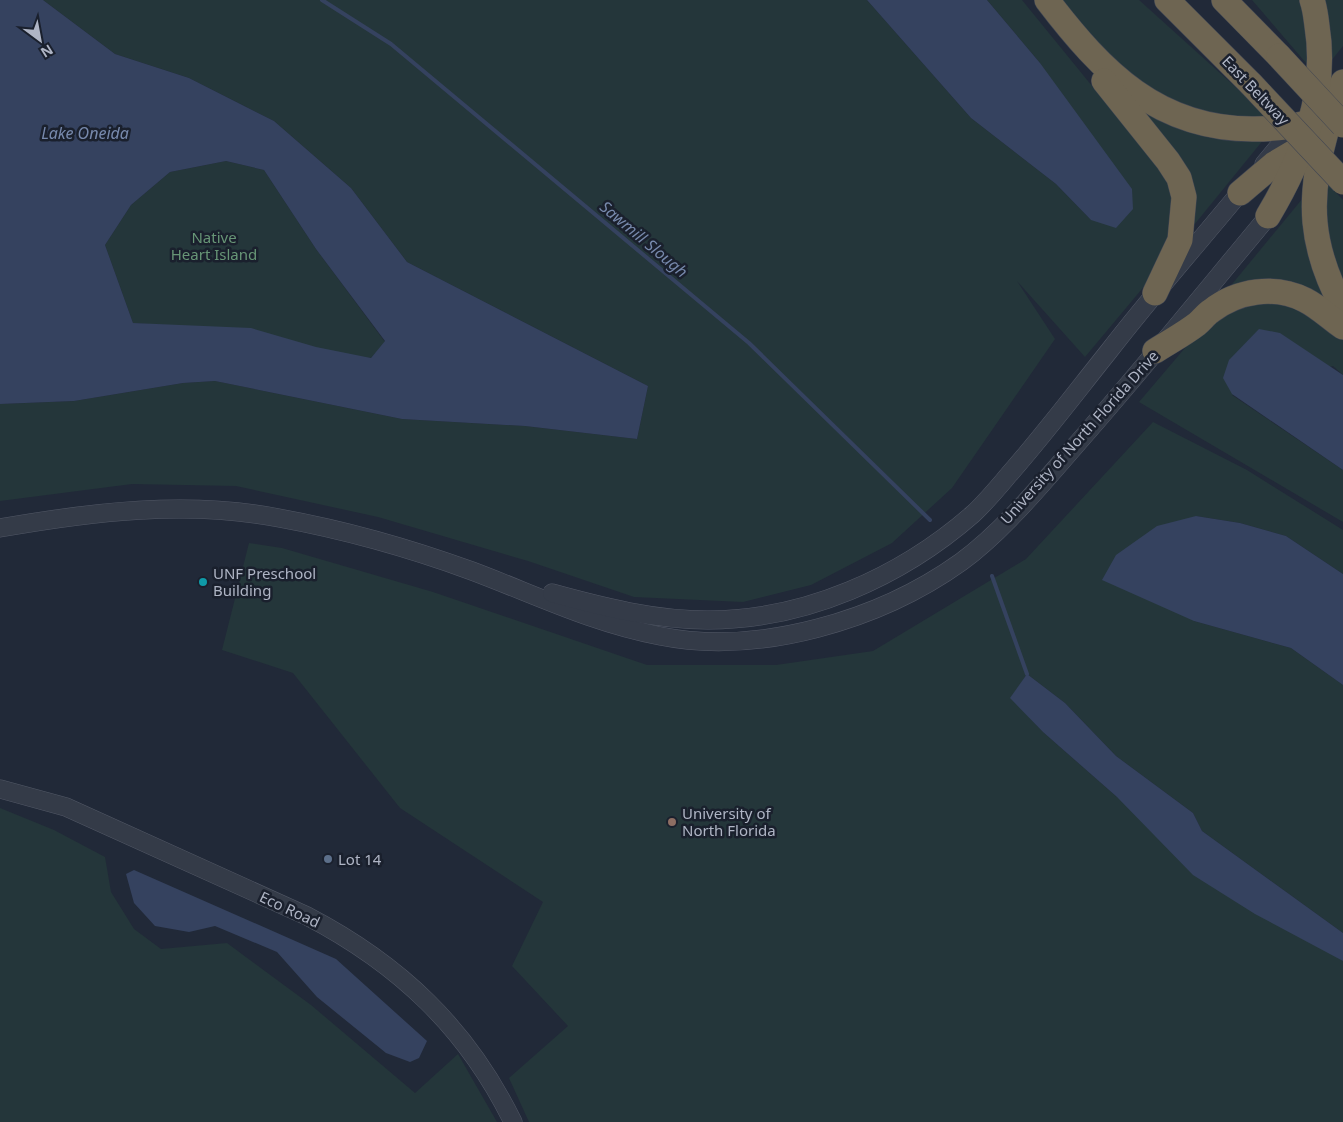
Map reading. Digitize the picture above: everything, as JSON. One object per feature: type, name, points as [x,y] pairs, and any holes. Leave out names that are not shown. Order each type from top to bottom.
[{"type":"highway","points":[[1047,0],[1078,41],[1094,69],[1168,161],[1179,178],[1184,197],[1184,219],[1180,240],[1155,293]]},
{"type":"highway","name":"East Beltway","points":[[1167,0],[1251,84],[1343,182]]},
{"type":"highway","points":[[1224,0],[1279,56],[1323,129]]},
{"type":"highway","points":[[1312,0],[1319,40],[1318,90],[1323,129],[1313,190],[1316,235],[1330,285],[1343,308]]},
{"type":"highway","points":[[1078,41],[1128,88],[1173,115],[1200,124],[1232,129],[1323,129]]},
{"type":"highway","points":[[1268,216],[1323,129],[1343,82]]},
{"type":"highway","points":[[1240,193],[1274,164],[1323,129]]},
{"type":"highway","points":[[1155,351],[1227,301],[1255,292],[1286,293],[1306,300],[1343,327]]},
{"type":"street","name":"University of North Florida Drive","points":[[0,528],[79,515],[136,510],[244,513],[275,517],[370,538],[474,572],[610,609],[660,617],[707,620],[780,613],[847,592],[893,571],[940,540],[974,513],[1027,453],[1155,293],[1240,193]]},
{"type":"street","name":"University of North Florida Drive","points":[[474,572],[590,619],[665,637],[710,641],[757,640],[821,627],[862,614],[906,595],[962,561],[1031,496],[1268,216]]},
{"type":"street","name":"Eco Road","points":[[0,789],[66,807],[307,916],[344,935],[401,976],[440,1014],[481,1066],[513,1122]]},
{"type":"green space","points":[[43,0],[867,0],[971,118],[1056,184],[1091,220],[1040,63],[987,0],[1022,0],[1180,194],[1162,265],[1085,357],[1017,281],[1055,339],[952,488],[892,543],[811,585],[743,602],[634,597],[528,561],[378,517],[236,486],[132,484],[0,501],[0,404],[74,401],[183,383],[215,381],[402,419],[525,426],[637,439],[648,386],[407,262],[351,188],[274,121],[189,78],[115,54]]},
{"type":"green space","points":[[1061,0],[1139,0],[1241,92],[1268,121],[1209,118],[1129,79]]},
{"type":"green space","points":[[1252,0],[1305,0],[1312,70]]},
{"type":"green space","points":[[1321,0],[1343,0],[1343,46],[1331,61]]},
{"type":"green space","points":[[1133,101],[1264,139],[1194,225],[1193,225]]},
{"type":"green space","name":"Native Heart Island","points":[[226,161],[264,170],[316,249],[385,342],[371,358],[181,326],[133,323],[105,245],[131,205],[170,172]]},
{"type":"green space","points":[[1324,180],[1343,200],[1343,290],[1330,260]]},
{"type":"green space","points":[[1303,198],[1334,307],[1228,289]]},
{"type":"green space","points":[[1273,296],[1343,333],[1343,375],[1333,366],[1232,395],[1343,470],[1343,522],[1139,402],[1213,315]]},
{"type":"green space","points":[[1153,422],[1247,470],[1343,530],[1343,574],[1286,536],[1240,523],[1196,516],[1194,621],[1291,648],[1343,685],[1343,933],[1202,831],[1193,813],[1116,756],[1065,703],[1027,674],[1011,698],[1043,732],[1117,797],[1343,961],[1343,1122],[529,1122],[509,1078],[568,1026],[512,966],[543,902],[400,808],[293,673],[222,650],[249,543],[282,548],[433,592],[647,665],[776,665],[873,651],[1026,559]]},
{"type":"green space","points":[[0,808],[54,830],[105,857],[111,892],[134,929],[161,949],[227,943],[311,1005],[415,1093],[458,1054],[497,1122],[0,1122]]},
{"type":"water","name":"Lake Oneida","points":[[0,0],[43,0],[115,54],[189,78],[274,121],[351,188],[407,262],[648,386],[637,439],[525,426],[402,419],[215,381],[183,383],[74,401],[0,404]],"holes":[[[226,161],[264,170],[316,249],[385,341],[371,358],[316,347],[251,328],[133,323],[105,245],[131,205],[170,172]]]},
{"type":"water","points":[[867,0],[987,0],[1040,63],[1132,189],[1133,209],[1116,228],[1091,220],[1056,184],[971,118]]},
{"type":"water","points":[[1259,329],[1280,333],[1343,375],[1343,470],[1232,394],[1223,378],[1229,360]]},
{"type":"water","points":[[1196,516],[1240,523],[1286,536],[1343,574],[1343,685],[1291,648],[1194,621],[1102,580],[1116,555],[1157,526]]},
{"type":"water","points":[[1027,674],[1065,703],[1116,756],[1193,813],[1202,831],[1343,933],[1343,961],[1255,914],[1193,875],[1117,797],[1043,732],[1010,698]]},
{"type":"water","points":[[134,870],[336,959],[427,1041],[419,1058],[410,1062],[386,1053],[317,997],[277,952],[215,926],[189,932],[155,926],[134,903],[126,874]]},
{"type":"waterway","name":"Sawmill Slough","points":[[322,0],[391,44],[749,343],[930,520]]},
{"type":"waterway","points":[[992,576],[1027,674]]},
{"type":"place","name":"UNF Preschool Building","points":[[203,582]]},
{"type":"place","name":"University of North Florida","points":[[672,822]]},
{"type":"place","name":"Lot 14","points":[[328,859]]}]
